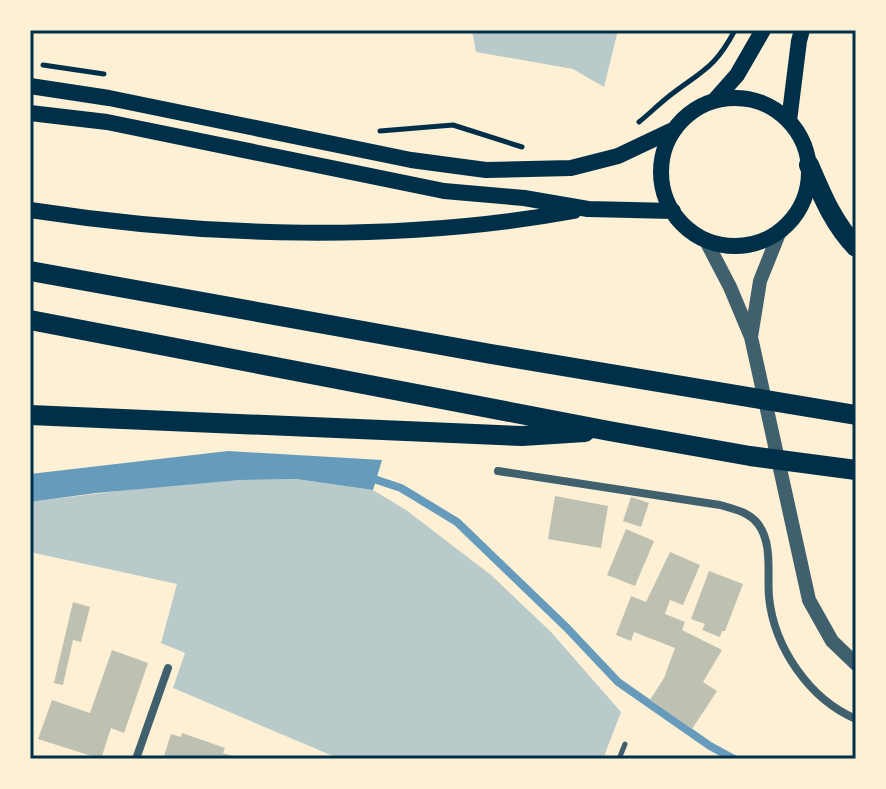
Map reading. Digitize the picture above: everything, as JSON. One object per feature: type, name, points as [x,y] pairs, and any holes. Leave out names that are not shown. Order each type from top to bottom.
[{"type":"highway","points":[[809,165],[827,208],[856,247]]},
{"type":"highway","points":[[30,271],[476,352],[856,415]]},
{"type":"highway","points":[[30,320],[609,431],[750,456],[856,470]]},
{"type":"highway","points":[[30,415],[522,436],[609,431]]},
{"type":"main road","points":[[714,101],[737,75],[763,30]]},
{"type":"main road","points":[[789,121],[802,30]]},
{"type":"main road","points":[[30,86],[109,98],[411,160],[486,170],[571,168],[618,156],[675,129],[699,107],[734,98],[754,100],[773,108],[789,121],[803,141],[809,165],[807,190],[797,213],[780,231],[757,243],[743,246],[717,244],[692,232],[673,211],[664,192],[662,170],[665,149],[675,129]]},
{"type":"main road","points":[[30,113],[107,122],[417,187],[524,198],[588,209],[673,211]]},
{"type":"main road","points":[[30,210],[117,223],[217,230],[330,231],[496,224],[588,209]]},
{"type":"street","points":[[751,337],[760,281],[780,231]]},
{"type":"street","points":[[705,239],[751,337],[809,600],[832,641],[856,664]]},
{"type":"street","points":[[498,471],[720,505],[750,515],[764,534],[769,598],[782,643],[811,686],[831,705],[856,719]]},
{"type":"street","points":[[136,759],[168,668]]},
{"type":"lane","points":[[619,759],[625,744]]},
{"type":"path","points":[[631,126],[713,64],[735,30]]},
{"type":"path","points":[[30,64],[71,67],[118,77]]},
{"type":"path","points":[[380,131],[453,125],[526,148]]},
{"type":"shaded area","points":[[472,30],[618,30],[604,87],[573,69],[476,52]]},
{"type":"shaded area","points":[[296,479],[373,490],[406,510],[491,575],[551,632],[621,712],[603,759],[340,759],[173,688],[185,653],[161,643],[177,584],[30,552],[30,502],[142,488]]},
{"type":"water","points":[[228,451],[382,460],[373,490],[296,479],[240,480],[30,502],[30,474]]},
{"type":"building","points":[[555,496],[608,506],[601,548],[548,539]]},
{"type":"building","points":[[631,497],[649,503],[641,527],[623,521]]},
{"type":"building","points":[[626,529],[654,541],[635,586],[607,575]]},
{"type":"building","points":[[670,552],[700,565],[683,605],[670,600],[665,614],[685,622],[682,630],[722,650],[703,682],[717,691],[692,729],[650,700],[664,678],[675,648],[634,632],[631,641],[616,635],[631,596],[646,602]]},
{"type":"building","points":[[709,571],[743,584],[720,637],[702,630],[705,624],[691,619]]},
{"type":"building","points":[[73,602],[90,607],[81,642],[73,640],[63,685],[54,683]]},
{"type":"building","points":[[112,650],[148,663],[124,733],[111,728],[101,759],[38,739],[52,700],[90,713]]},
{"type":"building","points":[[182,733],[225,748],[223,753],[232,756],[231,759],[163,759],[171,734],[181,737]]},
{"type":"waterway","points":[[368,477],[401,488],[457,522],[618,682],[710,746],[734,759]]}]
